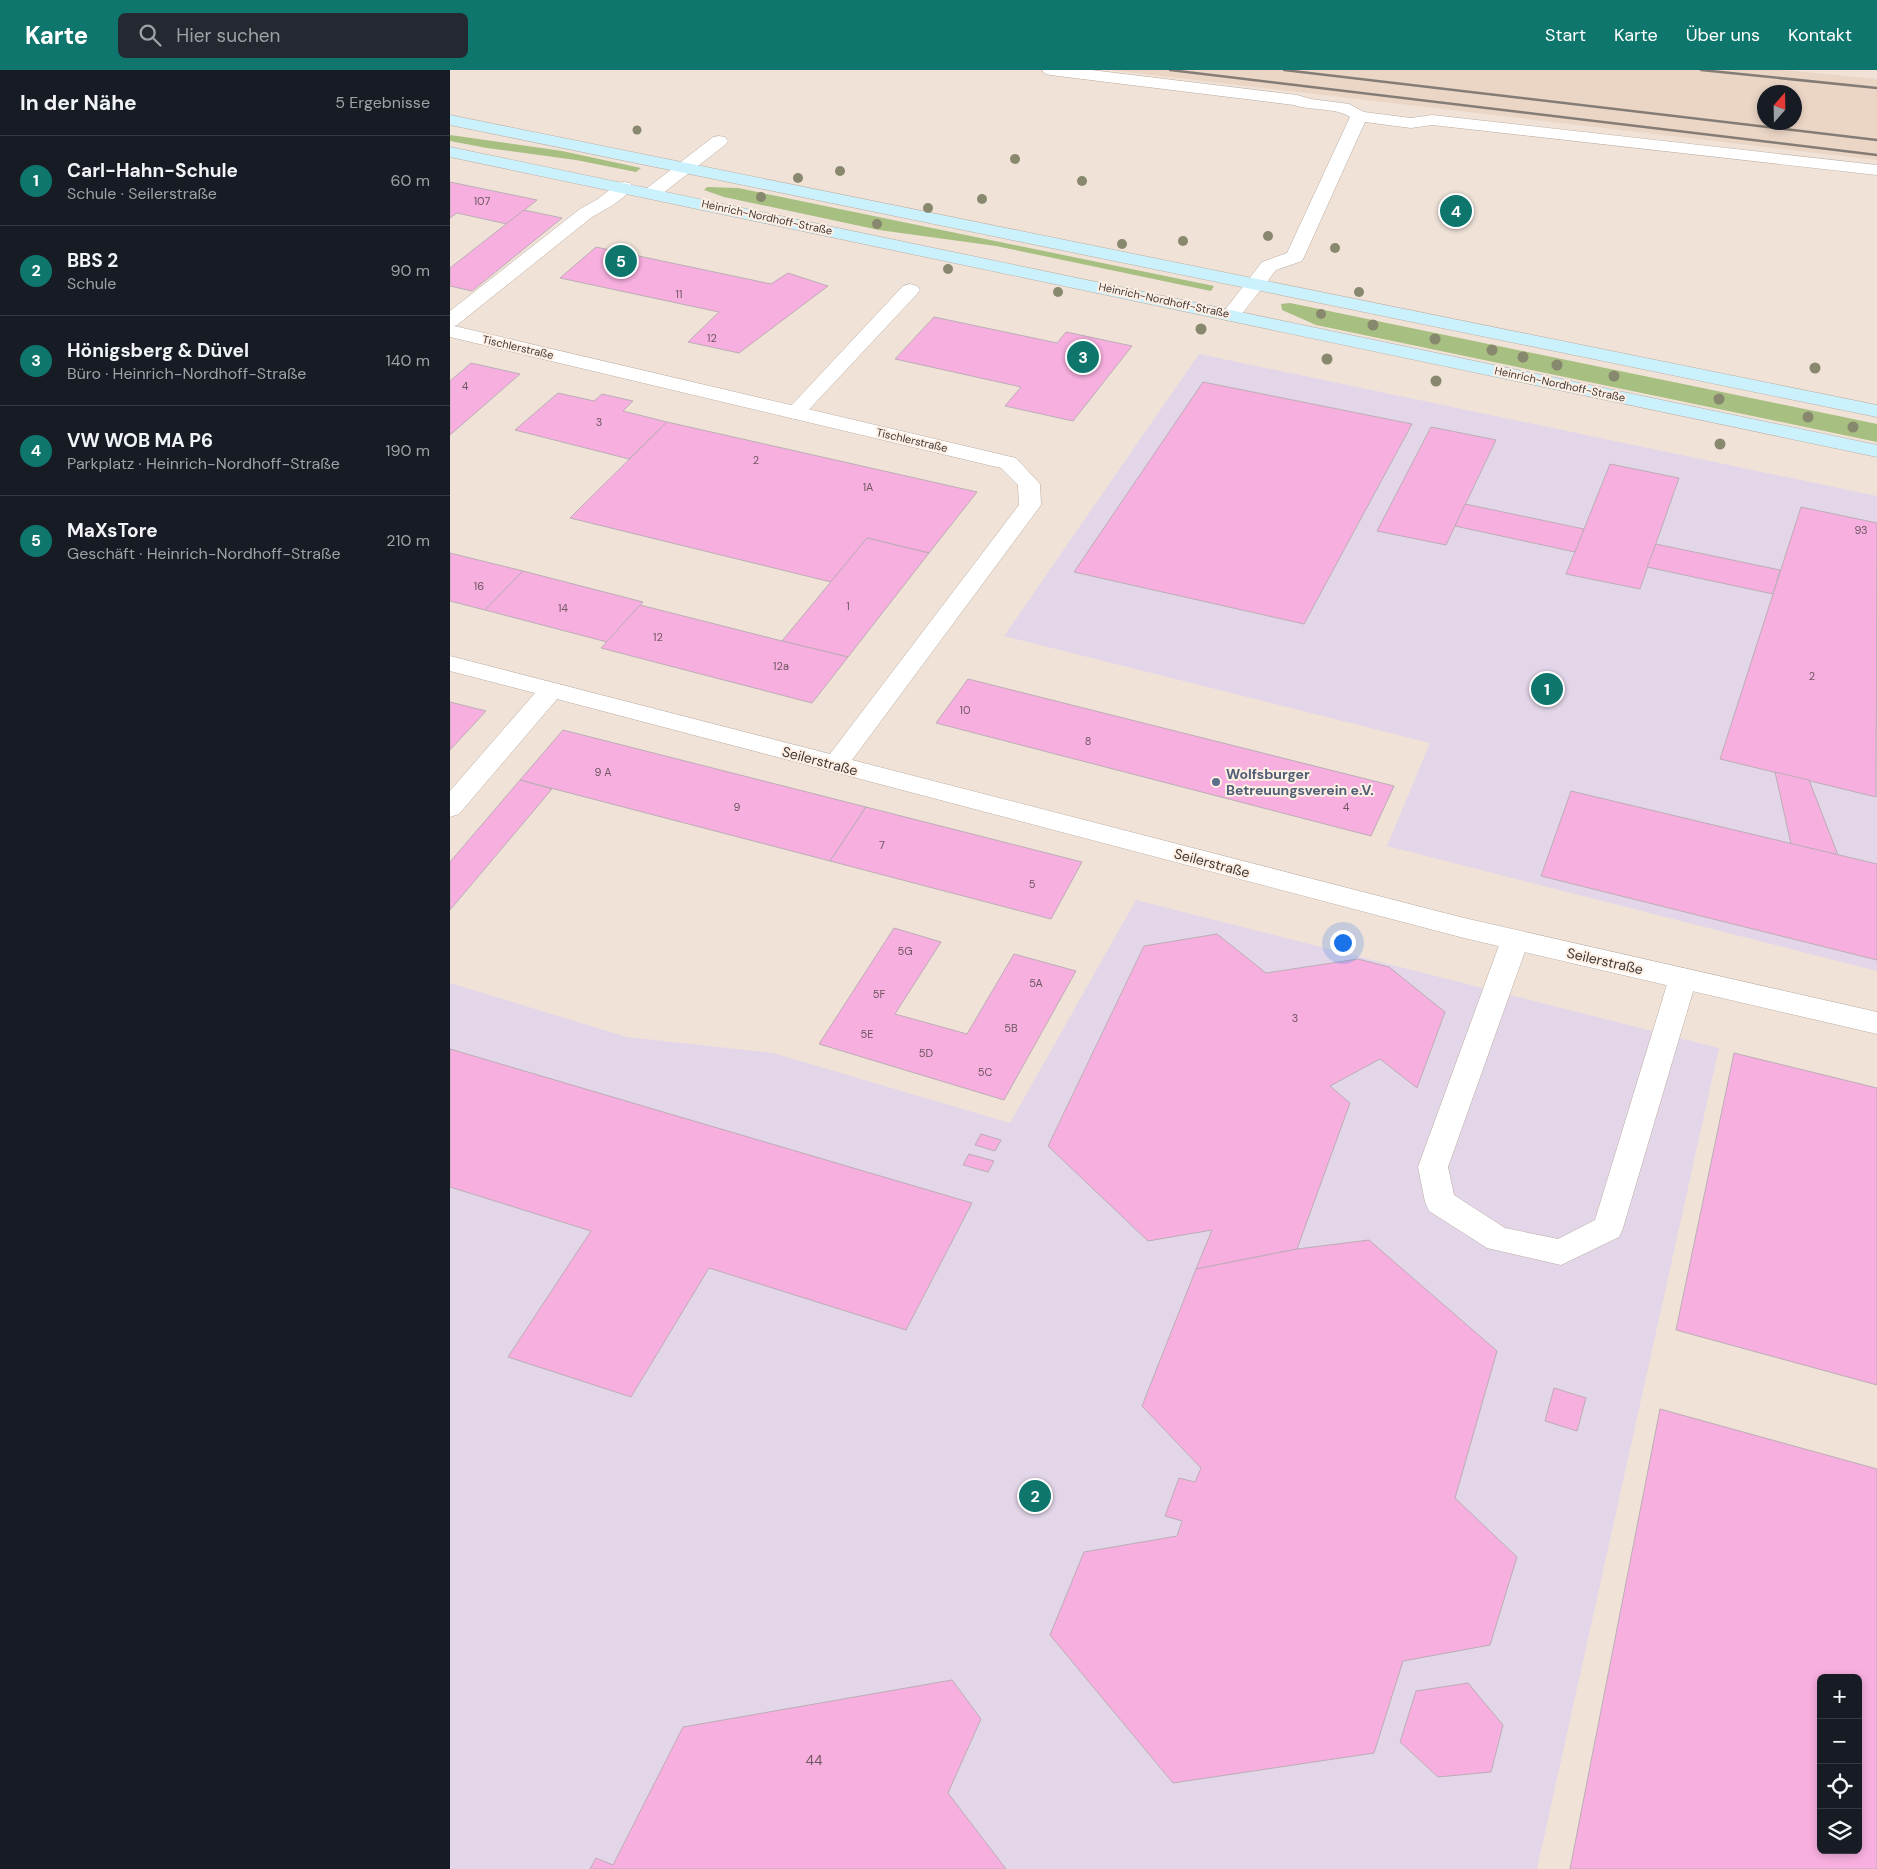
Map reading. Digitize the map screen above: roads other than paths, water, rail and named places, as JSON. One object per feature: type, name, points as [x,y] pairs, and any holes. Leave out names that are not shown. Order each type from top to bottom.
[{"type":"main road","points":[[450,120],[1877,411]]},
{"type":"main road","name":"Heinrich-Nordhoff-Straße","points":[[450,152],[1231,314],[1877,451]]},
{"type":"street","points":[[1050,70],[1297,100],[1308,104],[1349,109],[1359,116],[1411,123],[1432,120],[1877,170]]},
{"type":"street","points":[[1231,314],[1269,266],[1295,257],[1359,116]]},
{"type":"street","points":[[652,193],[719,141]]},
{"type":"street","points":[[450,321],[586,213],[604,203],[624,188]]},
{"type":"street","points":[[795,412],[910,290]]},
{"type":"street","name":"Tischlerstraße","points":[[450,331],[1008,463],[1029,484],[1030,505],[835,765]]},
{"type":"street","name":"Seilerstraße","points":[[450,663],[550,691],[1515,940],[1877,1023]]},
{"type":"street","points":[[450,808],[550,691]]},
{"type":"street","points":[[1515,940],[1433,1167],[1440,1202],[1498,1239],[1561,1252],[1608,1228],[1682,978]]},
{"type":"railway","points":[[1170,70],[1877,155]]},
{"type":"railway","points":[[1284,70],[1877,140]]},
{"type":"railway","points":[[1701,70],[1877,88]]},
{"type":"place","name":"VW WOB MA P6","points":[[1456,211]]},
{"type":"place","name":"MaXsTore","points":[[621,261]]},
{"type":"place","name":"Hönigsberg & Düvel","points":[[1083,357]]},
{"type":"place","name":"Carl-Hahn-Schule","points":[[1547,689]]},
{"type":"place","name":"Wolfsburger Betreuungsverein e.V.","points":[[1216,782]]},
{"type":"place","name":"BBS 2","points":[[1035,1496]]}]
